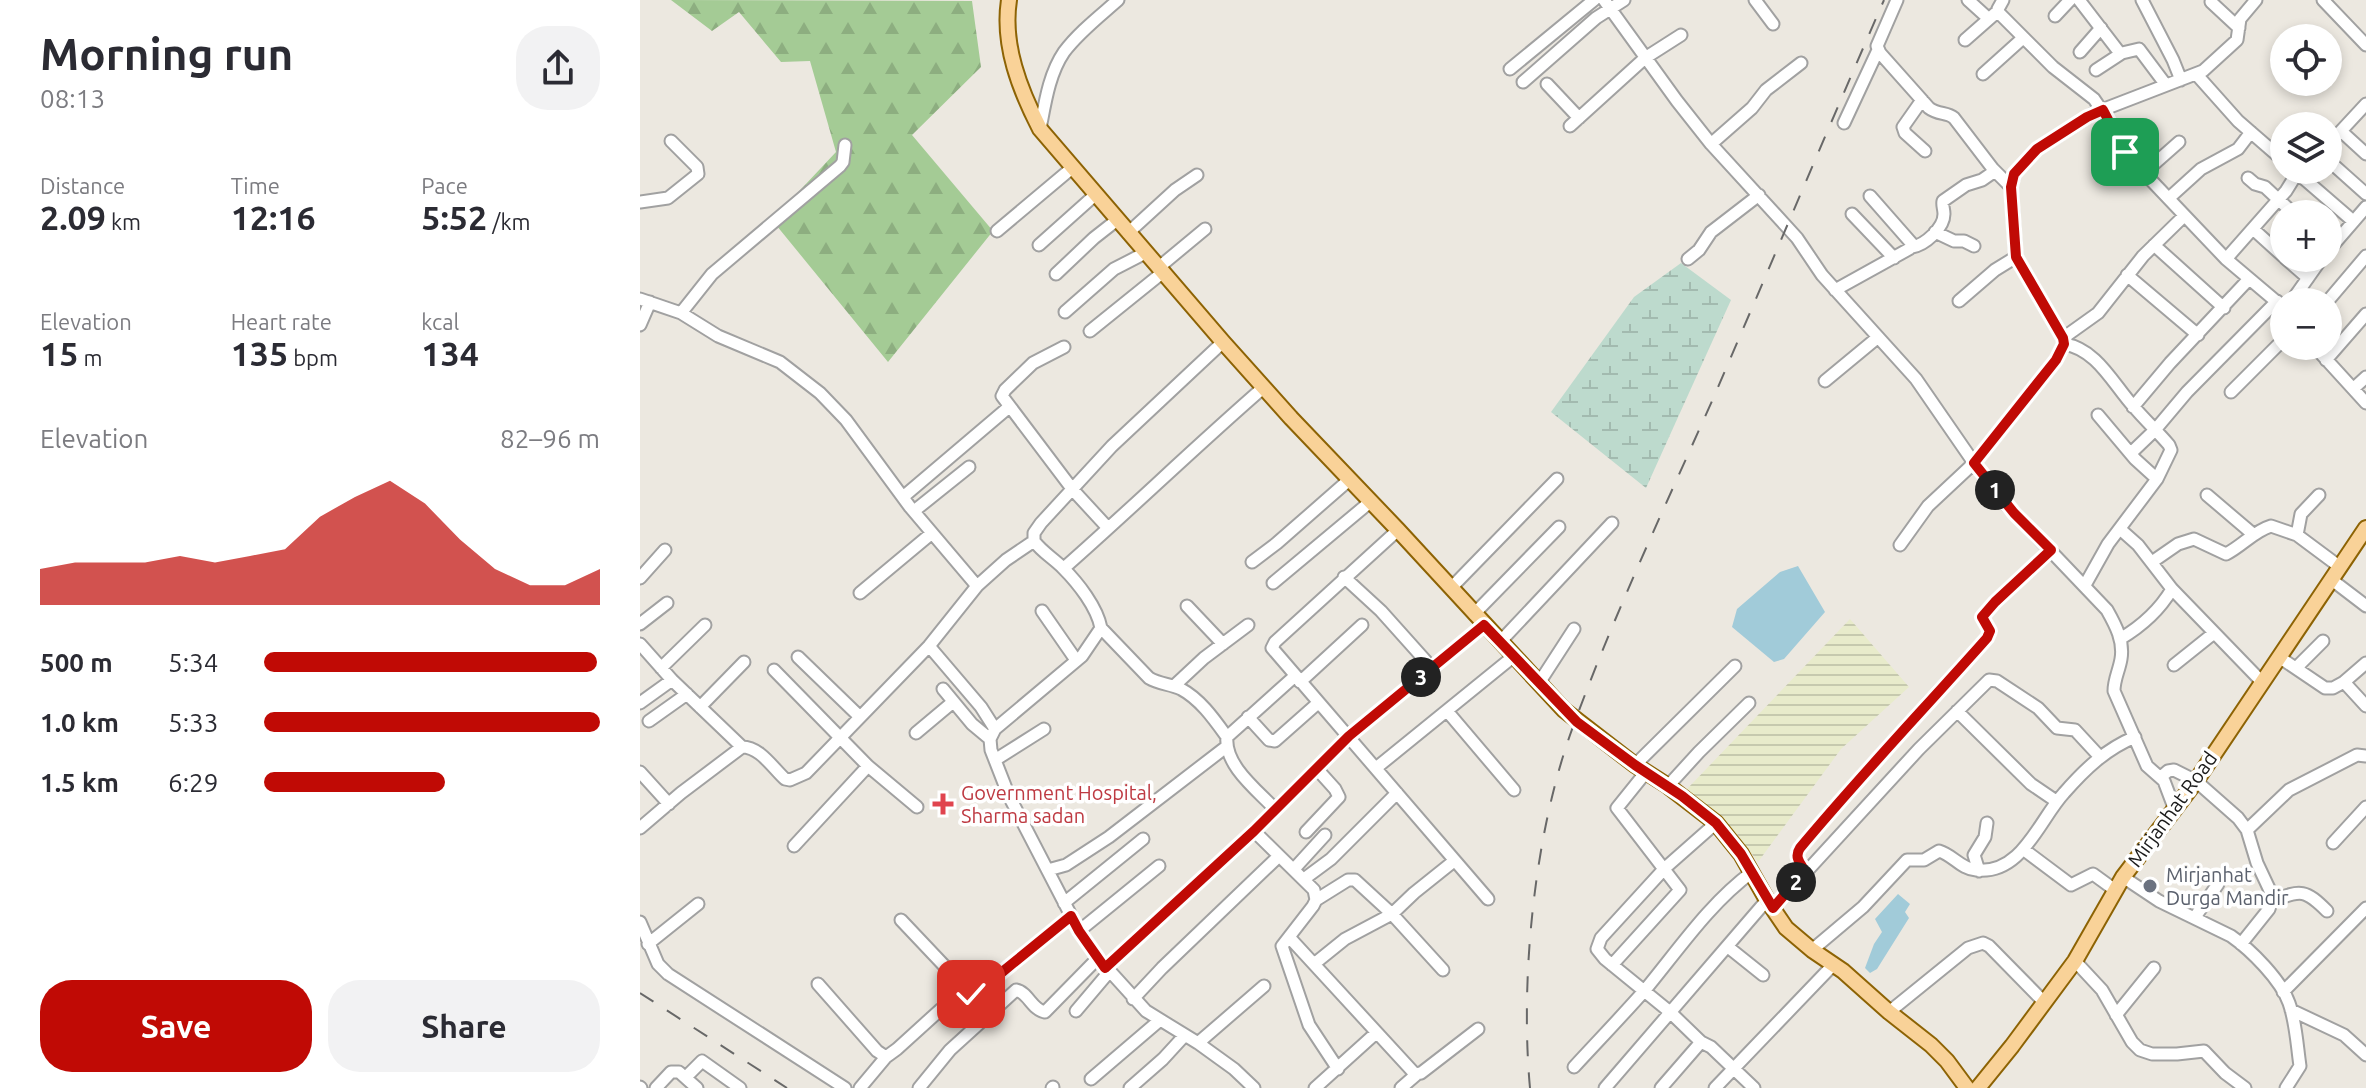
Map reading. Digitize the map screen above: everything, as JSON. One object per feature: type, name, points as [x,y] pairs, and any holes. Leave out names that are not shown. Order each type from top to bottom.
[{"type":"main road","points":[[1009,0],[1008,36],[1012,56],[1026,102],[1040,129],[1223,342],[1577,722],[1716,823],[1736,847],[1786,928],[1931,1045],[1967,1088]]},
{"type":"main road","name":"Mirjanhat Road","points":[[1978,1088],[2075,961],[2123,877],[2196,781],[2366,528]]},
{"type":"street","points":[[1040,129],[1044,104],[1058,63],[1074,40],[1118,0]]},
{"type":"street","points":[[1510,69],[1594,0]]},
{"type":"street","points":[[1523,82],[1607,4],[1624,0]]},
{"type":"street","points":[[1755,0],[1773,24]]},
{"type":"street","points":[[1844,123],[1897,0]]},
{"type":"street","points":[[1968,0],[1997,10],[2057,71],[2089,95],[2103,110],[2125,152],[2226,259],[2270,296]]},
{"type":"street","points":[[2055,16],[2070,0]]},
{"type":"street","points":[[2079,0],[2122,53]]},
{"type":"street","points":[[2142,0],[2181,80]]},
{"type":"street","points":[[2085,585],[2108,544],[2157,479],[2171,450],[2108,373],[2083,351],[2064,341],[2016,257],[2011,187],[2014,174],[2037,149],[2087,117],[2197,75],[2237,40],[2240,19],[2256,0]]},
{"type":"street","points":[[2323,0],[2366,45]]},
{"type":"street","points":[[2211,2],[2239,28]]},
{"type":"street","points":[[1607,4],[1711,144],[1759,195],[1806,249],[1822,275],[1916,379],[1974,463],[2014,513],[2107,610],[2120,639],[2122,657],[2114,691],[2147,766],[2161,777],[2171,793],[2175,810]]},
{"type":"street","points":[[1965,40],[1997,10]]},
{"type":"street","points":[[2080,52],[2101,28]]},
{"type":"street","points":[[1547,84],[1575,122],[1645,58],[1681,35]]},
{"type":"street","points":[[1983,74],[2023,38]]},
{"type":"street","points":[[2096,70],[2122,53],[2139,49],[2166,85]]},
{"type":"street","points":[[1878,50],[1935,113],[1954,118],[2011,187]]},
{"type":"street","points":[[1711,144],[1752,108],[1766,90],[1801,63]]},
{"type":"street","points":[[2197,75],[2230,113],[2270,149]]},
{"type":"street","points":[[1922,100],[1903,127],[1905,133],[1925,151]]},
{"type":"street","points":[[2364,110],[2342,132],[2366,154]]},
{"type":"street","points":[[2169,198],[2201,169],[2241,147],[2251,132]]},
{"type":"street","points":[[640,202],[668,198],[698,174],[697,167],[671,141]]},
{"type":"street","points":[[2145,172],[2179,142]]},
{"type":"street","points":[[681,313],[712,274],[840,166],[845,145]]},
{"type":"street","points":[[997,231],[1072,168]]},
{"type":"street","points":[[1835,290],[1912,247],[1921,245],[1935,232],[1943,217],[1943,201],[1995,171]]},
{"type":"street","points":[[2342,173],[2366,194]]},
{"type":"street","points":[[1128,233],[1175,190],[1197,175]]},
{"type":"street","points":[[2248,178],[2278,199]]},
{"type":"street","points":[[2226,259],[2291,184]]},
{"type":"street","points":[[2311,184],[2353,221]]},
{"type":"street","points":[[1039,245],[1095,195]]},
{"type":"street","points":[[1688,259],[1699,250],[1711,232],[1759,195]]},
{"type":"street","points":[[1870,196],[1913,242],[1912,247]]},
{"type":"street","points":[[2342,234],[2366,207]]},
{"type":"street","points":[[1852,214],[1894,258]]},
{"type":"street","points":[[1900,545],[1928,506],[1974,463],[2056,360],[2064,341],[2098,313],[2127,275],[2184,216]]},
{"type":"street","points":[[1056,274],[1117,220]]},
{"type":"street","points":[[1090,331],[1205,229]]},
{"type":"street","points":[[2253,229],[2270,244]]},
{"type":"street","points":[[1935,232],[1974,246]]},
{"type":"street","points":[[2154,245],[2224,308]]},
{"type":"street","points":[[1065,312],[1114,269],[1145,253]]},
{"type":"street","points":[[2339,288],[2366,256]]},
{"type":"street","points":[[1959,301],[1995,270],[2016,257]]},
{"type":"street","points":[[2301,272],[2308,278]]},
{"type":"street","points":[[2301,288],[2312,272]]},
{"type":"street","points":[[2127,275],[2198,335]]},
{"type":"street","points":[[2133,407],[2249,279]]},
{"type":"street","points":[[640,325],[645,301],[681,313],[718,336],[780,362],[820,393],[846,420],[914,511],[977,586]]},
{"type":"street","points":[[2131,453],[2187,392],[2270,313]]},
{"type":"street","points":[[2342,342],[2366,314]]},
{"type":"street","points":[[1825,381],[1877,338]]},
{"type":"street","points":[[640,828],[742,747],[750,747],[759,753],[790,780],[806,773],[929,646],[977,586],[1006,560],[1034,541],[1037,528],[1140,418],[1223,342]]},
{"type":"street","points":[[1064,347],[1033,363],[1002,396],[1073,490],[1108,528]]},
{"type":"street","points":[[2231,392],[2270,353]]},
{"type":"street","points":[[2326,360],[2366,403]]},
{"type":"street","points":[[2354,388],[2366,377]]},
{"type":"street","points":[[1064,568],[1264,387]]},
{"type":"street","points":[[903,497],[1009,407]]},
{"type":"street","points":[[2098,415],[2157,479]]},
{"type":"street","points":[[914,511],[969,467]]},
{"type":"street","points":[[1451,588],[1557,479]]},
{"type":"street","points":[[1252,562],[1349,480]]},
{"type":"street","points":[[2207,495],[2254,535]]},
{"type":"street","points":[[2297,535],[2301,514],[2319,495]]},
{"type":"street","points":[[1273,583],[1370,502]]},
{"type":"street","points":[[1500,642],[1612,523]]},
{"type":"street","points":[[2152,562],[2190,539],[2198,540],[2223,555],[2271,526],[2297,535],[2366,606]]},
{"type":"street","points":[[919,1088],[950,1050],[1016,990],[1022,991],[1039,1011],[1045,1012],[1104,966],[1254,831],[1349,736],[1432,668],[1479,620],[1559,527]]},
{"type":"street","points":[[2120,529],[2138,545],[2172,589],[2262,682]]},
{"type":"street","points":[[1398,530],[1273,645],[1274,653],[1488,899]]},
{"type":"street","points":[[860,593],[932,533]]},
{"type":"street","points":[[1034,541],[1064,568],[1095,613],[1101,628],[1149,678],[1174,686],[1193,697],[1212,716],[1243,776],[1275,809]]},
{"type":"street","points":[[640,578],[665,550]]},
{"type":"street","points":[[1805,871],[1797,858],[1800,848],[1876,758],[1987,638],[1990,631],[1982,617],[2051,550]]},
{"type":"street","points":[[1344,577],[1381,611],[1432,668]]},
{"type":"street","points":[[2120,639],[2156,612],[2172,589]]},
{"type":"street","points":[[640,624],[667,603]]},
{"type":"street","points":[[1187,606],[1223,644]]},
{"type":"street","points":[[1042,611],[1076,660]]},
{"type":"street","points":[[661,668],[705,625]]},
{"type":"street","points":[[1174,686],[1248,625]]},
{"type":"street","points":[[1048,870],[1066,865],[1109,837],[1227,742],[1248,717],[1362,625]]},
{"type":"street","points":[[993,734],[1076,660],[1101,628]]},
{"type":"street","points":[[1539,683],[1574,629]]},
{"type":"street","points":[[2174,665],[2214,633]]},
{"type":"street","points":[[2296,668],[2323,641]]},
{"type":"street","points":[[640,644],[672,680],[742,747]]},
{"type":"street","points":[[929,646],[981,707],[993,734],[991,750],[1009,796],[1079,931],[1104,966],[1146,1011],[1198,1043],[1254,1088]]},
{"type":"street","points":[[1376,768],[1514,656]]},
{"type":"street","points":[[640,664],[651,657]]},
{"type":"street","points":[[798,657],[860,717]]},
{"type":"street","points":[[2279,657],[2325,688],[2333,688],[2344,682],[2366,663]]},
{"type":"street","points":[[700,707],[744,662]]},
{"type":"street","points":[[1612,965],[1680,890],[1617,808],[1640,768],[1735,666]]},
{"type":"street","points":[[774,670],[868,766],[917,807]]},
{"type":"street","points":[[640,703],[672,680]]},
{"type":"street","points":[[1605,1088],[1728,947],[1989,680],[1997,681],[2044,713],[2057,728],[2075,730],[2100,757]]},
{"type":"street","points":[[2344,682],[2366,706]]},
{"type":"street","points":[[943,689],[972,724],[993,734]]},
{"type":"street","points":[[649,721],[687,694]]},
{"type":"street","points":[[916,733],[953,702]]},
{"type":"street","points":[[1248,717],[1269,740],[1275,741],[1318,703]]},
{"type":"street","points":[[1668,786],[1749,703]]},
{"type":"street","points":[[1447,711],[1514,790]]},
{"type":"street","points":[[1957,711],[2031,784],[2056,801]]},
{"type":"street","points":[[995,760],[1044,729]]},
{"type":"street","points":[[1812,950],[1863,907],[1907,860],[1924,860],[1942,851],[1963,866],[1979,871],[2004,865],[2023,849],[2045,822],[2056,801],[2100,757],[2112,747],[2135,737]]},
{"type":"street","points":[[2247,830],[2295,787],[2357,755],[2366,756]]},
{"type":"street","points":[[794,846],[868,766]]},
{"type":"street","points":[[1306,832],[1339,797],[1317,769]]},
{"type":"street","points":[[2161,777],[2174,770],[2196,781],[2247,830],[2257,863],[2273,894],[2273,901]]},
{"type":"street","points":[[640,772],[669,804]]},
{"type":"street","points":[[1304,879],[1331,859],[1397,793]]},
{"type":"street","points":[[2333,843],[2366,807]]},
{"type":"street","points":[[1716,823],[1665,868],[1601,938],[1597,949],[1754,1088]]},
{"type":"street","points":[[1979,871],[1974,855],[1983,841],[1987,823]]},
{"type":"street","points":[[1254,831],[1314,890],[1316,900]]},
{"type":"street","points":[[1294,869],[1325,835]]},
{"type":"street","points":[[1064,903],[1143,839]]},
{"type":"street","points":[[2023,849],[2071,885],[2093,874],[2115,890]]},
{"type":"street","points":[[1133,999],[1279,856]]},
{"type":"street","points":[[1314,964],[1345,939],[1392,914],[1454,861]]},
{"type":"street","points":[[1079,931],[1159,866]]},
{"type":"street","points":[[1574,1067],[1644,991],[1725,894],[1752,872]]},
{"type":"street","points":[[2123,877],[2151,896],[2221,930],[2241,944],[2272,976],[2291,1010],[2300,1066],[2286,1088]]},
{"type":"street","points":[[1338,1069],[1305,1017],[1282,946],[1316,900],[1351,879],[1392,914],[1443,970]]},
{"type":"street","points":[[2195,917],[2218,884]]},
{"type":"street","points":[[2241,944],[2273,901],[2293,893],[2312,896],[2327,911]]},
{"type":"street","points":[[648,944],[698,904]]},
{"type":"street","points":[[2283,992],[2366,908]]},
{"type":"street","points":[[860,1088],[886,1057],[940,1010],[1001,973],[1071,916]]},
{"type":"street","points":[[901,920],[971,994]]},
{"type":"street","points":[[640,922],[658,964],[668,974],[845,1088]]},
{"type":"street","points":[[1289,937],[1417,1074]]},
{"type":"street","points":[[1889,1012],[1968,948],[1983,943],[2044,1002]]},
{"type":"street","points":[[1728,947],[1763,975]]},
{"type":"street","points":[[2075,961],[2094,980],[2140,1050],[2152,1054],[2204,1051],[2245,1088]]},
{"type":"street","points":[[1715,1088],[1833,965]]},
{"type":"street","points":[[1076,1011],[1104,966]]},
{"type":"street","points":[[2116,1015],[2154,968]]},
{"type":"street","points":[[818,984],[877,1051],[886,1057]]},
{"type":"street","points":[[1198,1043],[1264,986]]},
{"type":"street","points":[[2291,1010],[2344,1035],[2366,1055]]},
{"type":"street","points":[[1091,1079],[1160,1020]]},
{"type":"street","points":[[1401,1088],[1478,1029]]},
{"type":"street","points":[[1315,1088],[1376,1033]]},
{"type":"street","points":[[1130,1088],[1185,1035]]},
{"type":"street","points":[[1661,1088],[1701,1042]]},
{"type":"street","points":[[686,1077],[702,1061],[740,1088]]},
{"type":"street","points":[[656,1088],[671,1072],[679,1072],[697,1088]]},
{"type":"green space","points":[[671,0],[972,1],[981,67],[912,135],[993,231],[888,362],[772,220],[836,152],[810,61],[781,62],[739,12],[712,31]]},
{"type":"green space","points":[[1681,263],[1731,300],[1646,488],[1551,412],[1634,297]]},
{"type":"green space","points":[[1850,619],[1909,687],[1841,749],[1758,862],[1737,834],[1687,789]]},
{"type":"water","points":[[1798,566],[1825,612],[1784,659],[1774,662],[1732,627],[1737,609],[1780,572]]},
{"type":"water","points":[[1898,894],[1910,904],[1905,912],[1909,918],[1877,969],[1870,973],[1865,968],[1882,932],[1875,919]]},
{"type":"railway","points":[[1530,1088],[1527,1002],[1533,910],[1547,818],[1570,735],[1620,608],[1884,0]]},
{"type":"railway","points":[[640,993],[787,1088]]},
{"type":"place","name":"Government Hospital, Sharma sadan","points":[[943,804]]},
{"type":"place","name":"Mirjanhat Durga Mandir","points":[[2150,886]]},
{"type":"route","points":[[971,994],[1071,916],[1105,968],[1254,831],[1349,736],[1484,625],[1577,722],[1716,823],[1741,854],[1773,908],[1805,871],[1797,858],[1800,848],[1876,758],[1987,638],[1990,631],[1982,617],[2051,550],[2003,501],[1974,463],[2056,360],[2064,344],[2016,257],[2011,187],[2014,174],[2037,149],[2103,110],[2125,152]]}]
